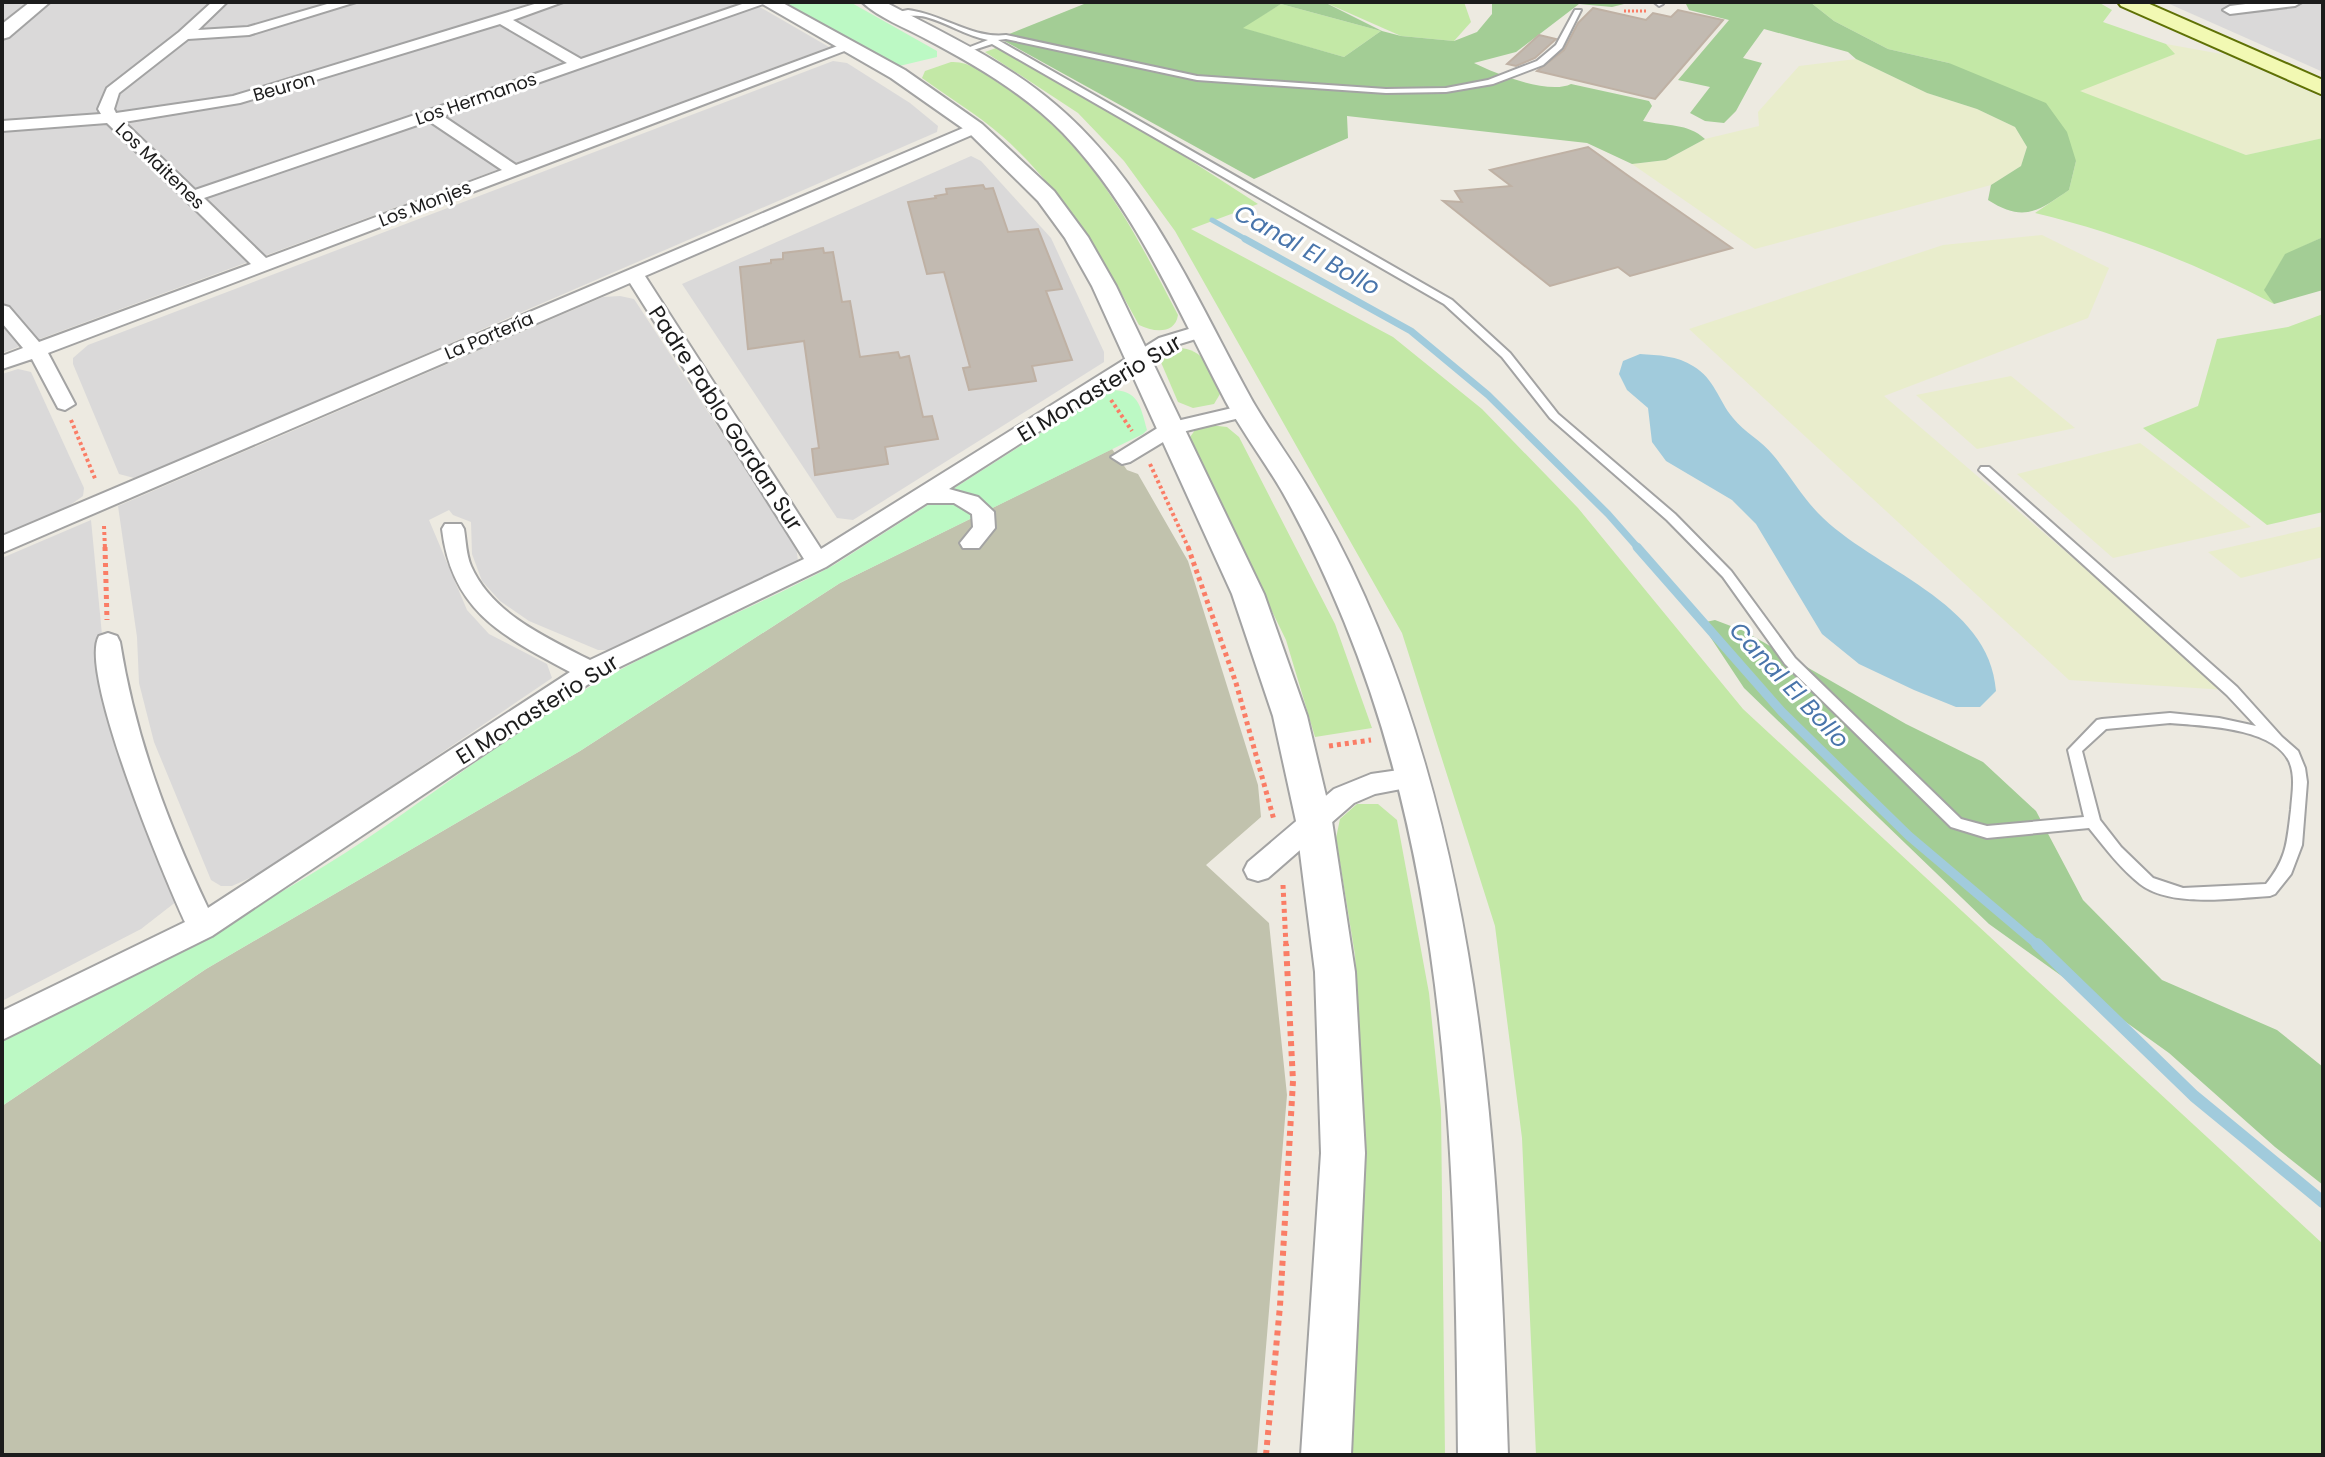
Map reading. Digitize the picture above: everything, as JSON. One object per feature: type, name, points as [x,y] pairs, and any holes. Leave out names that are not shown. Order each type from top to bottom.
[{"type":"main road","points":[[2128,2],[2323,88]]},
{"type":"street","points":[[2,10],[12,2]]},
{"type":"street","points":[[2,33],[41,2]]},
{"type":"street","name":"Los Maitenes","points":[[220,2],[184,35],[112,91],[106,103],[111,119],[263,265]]},
{"type":"street","points":[[184,35],[249,31],[349,2]]},
{"type":"street","name":"Beuron","points":[[2,126],[111,119],[177,111],[258,95],[556,2]]},
{"type":"street","name":"Los Hermanos","points":[[191,197],[762,2]]},
{"type":"street","points":[[768,2],[848,47],[930,63],[1036,99],[1066,124],[1095,156],[1142,220],[1245,411],[1307,510],[1336,568],[1369,645],[1413,778],[1447,934],[1472,1122],[1479,1231],[1483,1455]]},
{"type":"street","points":[[871,2],[892,14],[930,63],[942,102],[975,128],[1046,196],[1076,237],[1104,286],[1225,541],[1271,652],[1290,716],[1314,821],[1335,972],[1343,1153],[1326,1455]]},
{"type":"street","points":[[2230,10],[2295,2]]},
{"type":"street","points":[[502,19],[579,64]]},
{"type":"street","name":"Los Monjes","points":[[2,363],[848,47]]},
{"type":"street","points":[[431,115],[514,171]]},
{"type":"street","name":"La Portería","points":[[2,545],[975,128]]},
{"type":"street","name":"Padre Pablo Gordan Sur","points":[[634,274],[818,562]]},
{"type":"street","points":[[2,311],[37,350],[65,404]]},
{"type":"street","name":"El Monasterio Sur","points":[[2,1026],[202,927],[590,671],[818,562],[1139,358],[1166,342],[1202,331]]},
{"type":"street","points":[[1122,457],[1171,428],[1245,411]]},
{"type":"street","points":[[925,496],[949,494],[970,500],[983,512],[984,528],[971,543]]},
{"type":"street","points":[[453,529],[459,565],[479,600],[500,621],[590,671]]},
{"type":"street","points":[[108,642],[114,692],[131,757],[159,833],[202,927]]},
{"type":"street","points":[[1258,870],[1344,796],[1371,784],[1413,778]]},
{"type":"lane","points":[[892,14],[919,10],[993,41],[1448,302],[1506,355],[1554,416],[1671,517],[1705,551],[1727,574],[1790,661],[1956,823],[1987,832],[2093,822]]},
{"type":"lane","points":[[930,63],[1006,37],[1197,78],[1386,91],[1446,90],[1490,82],[1540,63],[1559,46],[1578,12]]},
{"type":"lane","points":[[1985,470],[2232,691],[2295,757],[2301,787],[2293,863],[2270,890],[2183,894],[2148,882],[2116,851],[2093,822],[2075,750],[2102,724],[2170,718],[2241,727],[2278,741]]},
{"type":"path","points":[[1624,11],[1648,11]]},
{"type":"path","points":[[1083,394],[1100,403],[1114,400],[1141,446],[1201,580],[1245,714],[1281,850],[1293,1081],[1280,1306],[1266,1455]]},
{"type":"shaded area","points":[[2,2],[751,2],[829,47],[2,353]]},
{"type":"shaded area","points":[[2165,2],[2323,2],[2323,72]]},
{"type":"shaded area","points":[[2166,44],[2227,55],[2323,98],[2323,138],[2246,155],[2078,91],[2174,54]]},
{"type":"shaded area","points":[[1856,59],[1927,93],[1977,109],[2015,127],[2027,147],[2021,166],[1991,185],[1755,249],[1632,164],[1666,160],[1705,139],[1759,126],[1758,112],[1799,66]]},
{"type":"shaded area","points":[[833,61],[847,63],[910,103],[938,126],[937,132],[151,473],[134,478],[119,474],[73,364],[73,358],[88,345]]},
{"type":"shaded area","points":[[971,156],[981,161],[1051,238],[1104,352],[1104,362],[853,520],[837,518],[682,284]]},
{"type":"shaded area","points":[[2042,235],[2109,268],[2088,318],[1884,396],[2227,690],[2069,680],[1689,329],[1943,245]]},
{"type":"shaded area","points":[[603,297],[634,299],[796,546],[798,561],[788,569],[613,650],[598,650],[529,621],[500,601],[482,581],[472,554],[471,522],[453,515],[449,510],[429,520],[467,610],[489,634],[547,664],[552,678],[268,870],[232,886],[221,886],[211,880],[154,742],[139,683],[137,637],[118,506]]},
{"type":"shaded area","points":[[18,369],[31,372],[84,488],[83,496],[66,508],[2,536],[2,374]]},
{"type":"shaded area","points":[[2011,376],[2075,428],[1977,449],[1916,395]]},
{"type":"shaded area","points":[[2140,443],[2251,527],[2113,558],[2017,474]]},
{"type":"shaded area","points":[[1112,449],[1127,470],[1138,474],[1188,561],[1258,785],[1261,817],[1206,865],[1269,923],[1287,1095],[1257,1455],[2,1455],[2,1106],[206,969],[580,751],[840,583]]},
{"type":"shaded area","points":[[91,520],[107,687],[177,901],[141,929],[2,1001],[2,558]]},
{"type":"shaded area","points":[[2323,526],[2323,557],[2241,578],[2208,552]]},
{"type":"green space","points":[[783,2],[850,2],[937,51],[937,57],[895,67]]},
{"type":"green space","points":[[1089,2],[1324,2],[1382,31],[1454,41],[1477,32],[1492,14],[1492,2],[1632,2],[1612,7],[1579,4],[1516,52],[1474,63],[1536,85],[1561,87],[1571,84],[1649,101],[1652,106],[1643,121],[1691,130],[1705,139],[1666,160],[1632,164],[1587,143],[1347,116],[1348,138],[1254,179],[999,38]],"holes":[[[1281,4],[1381,31],[1344,57],[1243,28]]]},
{"type":"green space","points":[[1324,2],[1464,2],[1471,22],[1454,41],[1401,36]]},
{"type":"green space","points":[[1685,2],[1810,2],[1834,21],[1888,49],[1949,63],[2046,103],[2067,132],[2076,161],[2069,190],[2030,212],[2001,207],[1988,200],[1991,185],[2021,166],[2027,147],[2015,127],[1977,109],[1927,93],[1856,59],[1848,52],[1764,29],[1743,58],[1762,63],[1736,111],[1724,123],[1705,121],[1690,113],[1710,87],[1678,80],[1729,20],[1689,10]]},
{"type":"green space","points":[[1810,2],[2098,2],[2112,10],[2103,22],[2166,44],[2175,54],[2080,91],[2246,155],[2323,138],[2323,237],[2285,255],[2265,289],[2274,304],[2157,251],[2035,213],[2069,190],[2076,161],[1949,63],[1888,49],[1834,21]]},
{"type":"green space","points":[[1281,4],[1381,31],[1344,57],[1241,28]]},
{"type":"green space","points":[[996,48],[1055,73],[1258,204],[1191,229],[1393,337],[1482,409],[1578,508],[1743,709],[2323,1244],[2323,1455],[1536,1455],[1522,1138],[1495,926],[1402,633],[1175,231],[1124,161],[1078,113],[985,52]]},
{"type":"green space","points":[[951,62],[977,69],[1032,107],[1083,158],[1124,217],[1160,281],[1178,315],[1173,326],[1157,330],[1139,325],[1079,224],[1043,178],[992,128],[922,78],[925,71]]},
{"type":"green space","points":[[2323,237],[2323,290],[2274,304],[2264,290],[2285,254]]},
{"type":"green space","points":[[2323,314],[2323,512],[2267,525],[2143,428],[2198,406],[2217,339],[2288,327]]},
{"type":"green space","points":[[1178,348],[1201,356],[1211,369],[1220,394],[1214,404],[1193,408],[1178,402],[1160,360]]},
{"type":"green space","points":[[1108,390],[1126,392],[1136,400],[1147,430],[1143,434],[840,583],[580,751],[206,969],[2,1106],[2,1040],[247,912],[359,844],[520,731],[586,689],[834,565]]},
{"type":"green space","points":[[1209,425],[1227,427],[1239,437],[1335,624],[1372,728],[1315,737],[1286,640],[1188,440],[1195,430]]},
{"type":"green space","points":[[1715,620],[1744,631],[1906,724],[1983,762],[2036,811],[2083,900],[2162,980],[2277,1030],[2323,1067],[2323,1185],[2169,1053],[1989,924],[1744,688],[1701,623]]},
{"type":"green space","points":[[1357,804],[1378,804],[1397,820],[1429,993],[1441,1110],[1445,1455],[1349,1455],[1361,1094],[1355,955],[1336,838],[1340,819]]},
{"type":"water","points":[[1640,354],[1674,358],[1700,371],[1733,418],[1769,450],[1818,513],[1841,533],[1952,610],[1973,633],[1989,660],[1996,691],[1980,707],[1956,707],[1859,664],[1822,634],[1756,524],[1732,500],[1666,461],[1652,442],[1648,408],[1627,390],[1619,374],[1623,361]]},
{"type":"building","points":[[1593,8],[1646,20],[1653,13],[1671,17],[1678,10],[1723,20],[1655,99],[1537,71],[1564,50],[1578,23]]},
{"type":"building","points":[[1539,35],[1556,39],[1535,58],[1516,66],[1507,64]]},
{"type":"building","points":[[1588,147],[1732,248],[1630,276],[1618,267],[1550,286],[1443,201],[1462,202],[1455,191],[1511,186],[1490,170]]},
{"type":"building","points":[[983,185],[985,189],[993,188],[1008,232],[1038,229],[1062,289],[1046,291],[1072,360],[1032,366],[1036,381],[969,390],[963,368],[970,367],[944,272],[927,274],[908,202],[936,198],[947,194],[946,189]]},
{"type":"building","points":[[823,248],[824,253],[833,252],[842,302],[850,301],[860,357],[898,352],[900,358],[909,356],[923,417],[932,416],[938,439],[885,447],[888,464],[815,475],[812,449],[819,448],[804,341],[748,349],[740,267],[771,263],[771,260],[783,259],[783,253]]},
{"type":"waterway","name":"Canal El Bollo","points":[[1212,220],[1249,241]]},
{"type":"waterway","name":"Canal El Bollo","points":[[1245,239],[1411,331],[1488,395],[1639,549]]},
{"type":"waterway","name":"Canal El Bollo","points":[[1637,547],[1782,712],[1909,836],[2039,946]]},
{"type":"waterway","name":"Canal El Bollo","points":[[2037,944],[2194,1096],[2323,1202]]}]
